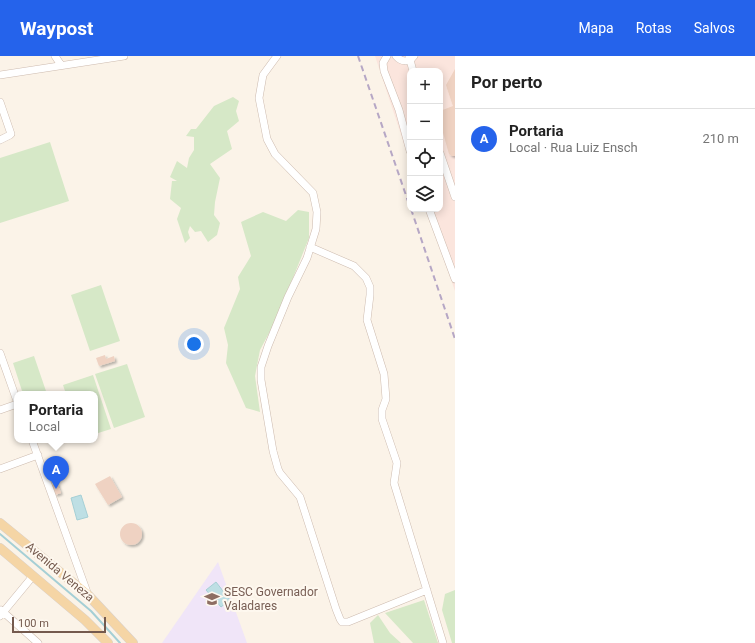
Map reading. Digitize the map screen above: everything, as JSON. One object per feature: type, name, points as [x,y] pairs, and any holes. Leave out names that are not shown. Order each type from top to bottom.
[{"type":"main road","name":"Avenida Veneza","points":[[0,523],[88,595],[133,643]]},
{"type":"main road","name":"Avenida Veneza","points":[[0,548],[85,620],[108,643]]},
{"type":"street","points":[[56,56],[61,65]]},
{"type":"street","points":[[0,76],[124,56]]},
{"type":"street","points":[[276,56],[263,75],[259,98],[267,139],[275,154],[313,193],[317,212],[316,229],[307,258],[288,297],[261,367],[261,380],[264,399],[273,451],[278,469],[300,497],[336,609],[342,622],[348,622],[427,590]]},
{"type":"street","points":[[387,56],[384,63],[384,71],[407,141]]},
{"type":"street","points":[[396,56],[402,61],[411,57],[413,68]]},
{"type":"street","points":[[0,102],[11,134],[10,136],[0,140]]},
{"type":"street","points":[[443,159],[452,178],[455,196]]},
{"type":"street","points":[[430,212],[455,279]]},
{"type":"street","points":[[310,247],[347,262],[358,269],[366,278],[370,287],[367,320],[386,386],[386,399],[382,410],[382,419],[397,463],[394,483],[443,643]]},
{"type":"street","points":[[0,353],[14,394]]},
{"type":"street","points":[[0,410],[14,404]]},
{"type":"street","points":[[33,443],[88,595]]},
{"type":"street","points":[[0,469],[38,455]]},
{"type":"street","points":[[33,576],[1,613],[38,643]]},
{"type":"shaded area","points":[[375,56],[455,56],[455,291],[427,212],[443,212],[443,68],[407,68],[407,153]]},
{"type":"shaded area","name":"SESC Governador Valadares","points":[[218,562],[247,643],[162,643]]},
{"type":"green space","points":[[233,97],[239,101],[236,111],[239,121],[227,131],[232,149],[210,164],[220,178],[214,215],[220,223],[217,235],[208,242],[201,231],[195,232],[190,226],[188,232],[190,238],[185,243],[177,219],[181,208],[170,199],[172,181],[177,181],[170,177],[177,161],[187,168],[189,158],[194,150],[194,137],[186,136],[191,129],[196,129],[214,106]]},
{"type":"green space","points":[[50,142],[69,201],[0,223],[0,158]]},
{"type":"green space","points":[[298,210],[309,212],[309,238],[276,320],[260,350],[255,376],[260,412],[246,408],[226,363],[228,345],[224,328],[240,289],[238,277],[251,256],[241,222],[263,212],[286,221]]},
{"type":"green space","points":[[101,285],[120,341],[90,351],[71,295]]},
{"type":"green space","points":[[34,356],[46,391],[22,391],[13,363]]},
{"type":"green space","points":[[127,364],[145,417],[114,428],[95,374]]},
{"type":"green space","points":[[93,375],[111,429],[98,433],[98,391],[65,391],[63,385]]},
{"type":"green space","points":[[455,590],[455,643],[452,643],[442,610],[445,594]]},
{"type":"green space","points":[[424,600],[438,643],[413,643],[385,613]]},
{"type":"green space","points":[[378,615],[390,633],[401,643],[374,643],[370,623]]},
{"type":"water","points":[[81,495],[88,517],[77,520],[71,498]]},
{"type":"water","points":[[216,582],[230,600],[221,607],[206,590]]},
{"type":"building","points":[[455,69],[455,156],[449,154],[443,133],[443,110],[453,106],[446,85]]},
{"type":"building","points":[[105,355],[106,359],[114,356],[115,361],[99,366],[96,358]]},
{"type":"building","points":[[110,476],[122,497],[108,505],[95,484]]},
{"type":"building","points":[[57,483],[61,493],[55,495],[52,485]]},
{"type":"building","points":[[127,523],[135,523],[142,530],[142,538],[135,545],[127,545],[120,538],[120,530]]},
{"type":"waterway","points":[[0,534],[91,611],[120,643]]},
{"type":"railway","points":[[358,56],[407,198]]},
{"type":"railway","points":[[412,212],[455,339]]},
{"type":"place","name":"Portaria","points":[[56,489]]},
{"type":"place","name":"SESC Governador Valadares","points":[[212,599]]}]
